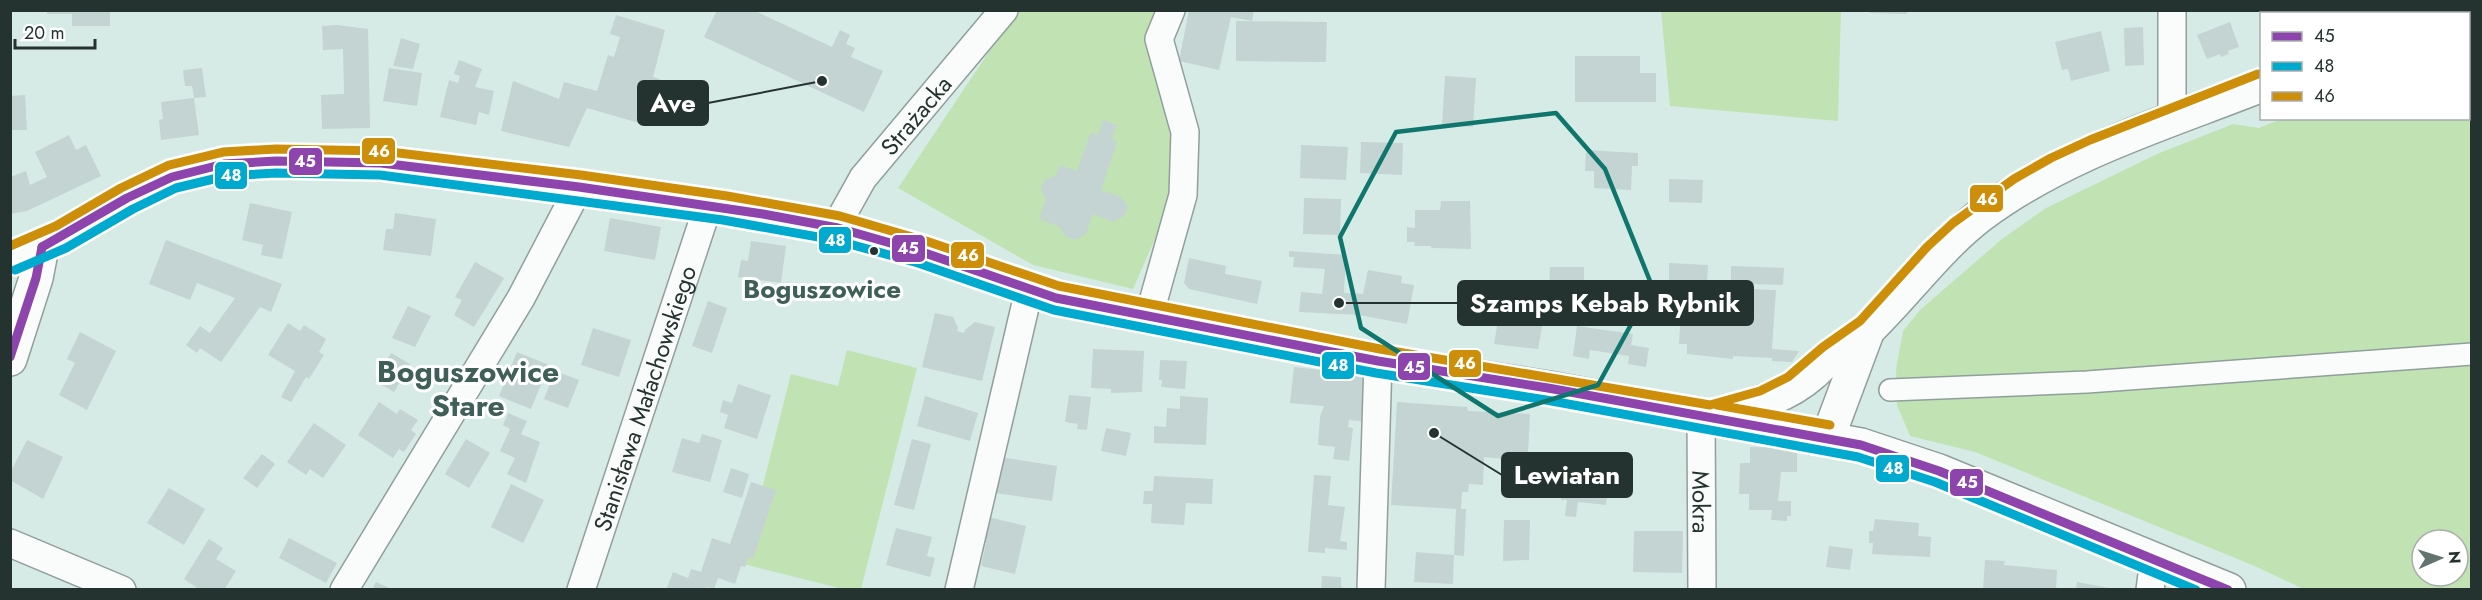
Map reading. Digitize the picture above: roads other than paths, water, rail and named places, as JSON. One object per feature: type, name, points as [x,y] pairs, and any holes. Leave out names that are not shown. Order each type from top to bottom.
[{"type":"street","name":"Strażacka","points":[[838,228],[863,178],[1004,10]]},
{"type":"street","points":[[1149,316],[1183,195],[1185,132],[1159,39],[1171,10]]},
{"type":"street","points":[[2172,10],[2172,120]]},
{"type":"street","points":[[1706,416],[1780,395],[1812,375],[1831,356],[1868,330],[1936,255],[1961,232],[2001,201],[2056,168],[2260,86]]},
{"type":"street","points":[[10,259],[42,247],[127,198],[172,177],[224,164],[276,161],[381,163],[579,187],[708,206],[838,228],[922,252],[1056,298],[1378,361],[1816,435],[1897,455],[2152,574],[2229,590]]},
{"type":"street","points":[[344,590],[521,298],[579,187]]},
{"type":"street","name":"Stanisława Małachowskiego","points":[[581,590],[708,206]]},
{"type":"street","points":[[10,359],[34,288],[42,247]]},
{"type":"street","points":[[959,590],[1029,290]]},
{"type":"street","points":[[1816,435],[1868,330]]},
{"type":"street","points":[[1890,390],[2087,382],[2472,354]]},
{"type":"street","points":[[1371,590],[1378,361]]},
{"type":"street","points":[[1812,375],[1804,403],[1816,435]]},
{"type":"street","name":"Mokra","points":[[1702,590],[1706,416]]},
{"type":"street","points":[[10,543],[122,590]]},
{"type":"place","name":"Ave","points":[[822,81]]},
{"type":"place","name":"Szamps Kebab Rybnik","points":[[1339,303]]},
{"type":"place","name":"Lewiatan","points":[[1434,433]]},
{"type":"district","name":"Boguszowice","points":[[822,289]]},
{"type":"district","name":"Boguszowice Stare","points":[[468,388]]}]
